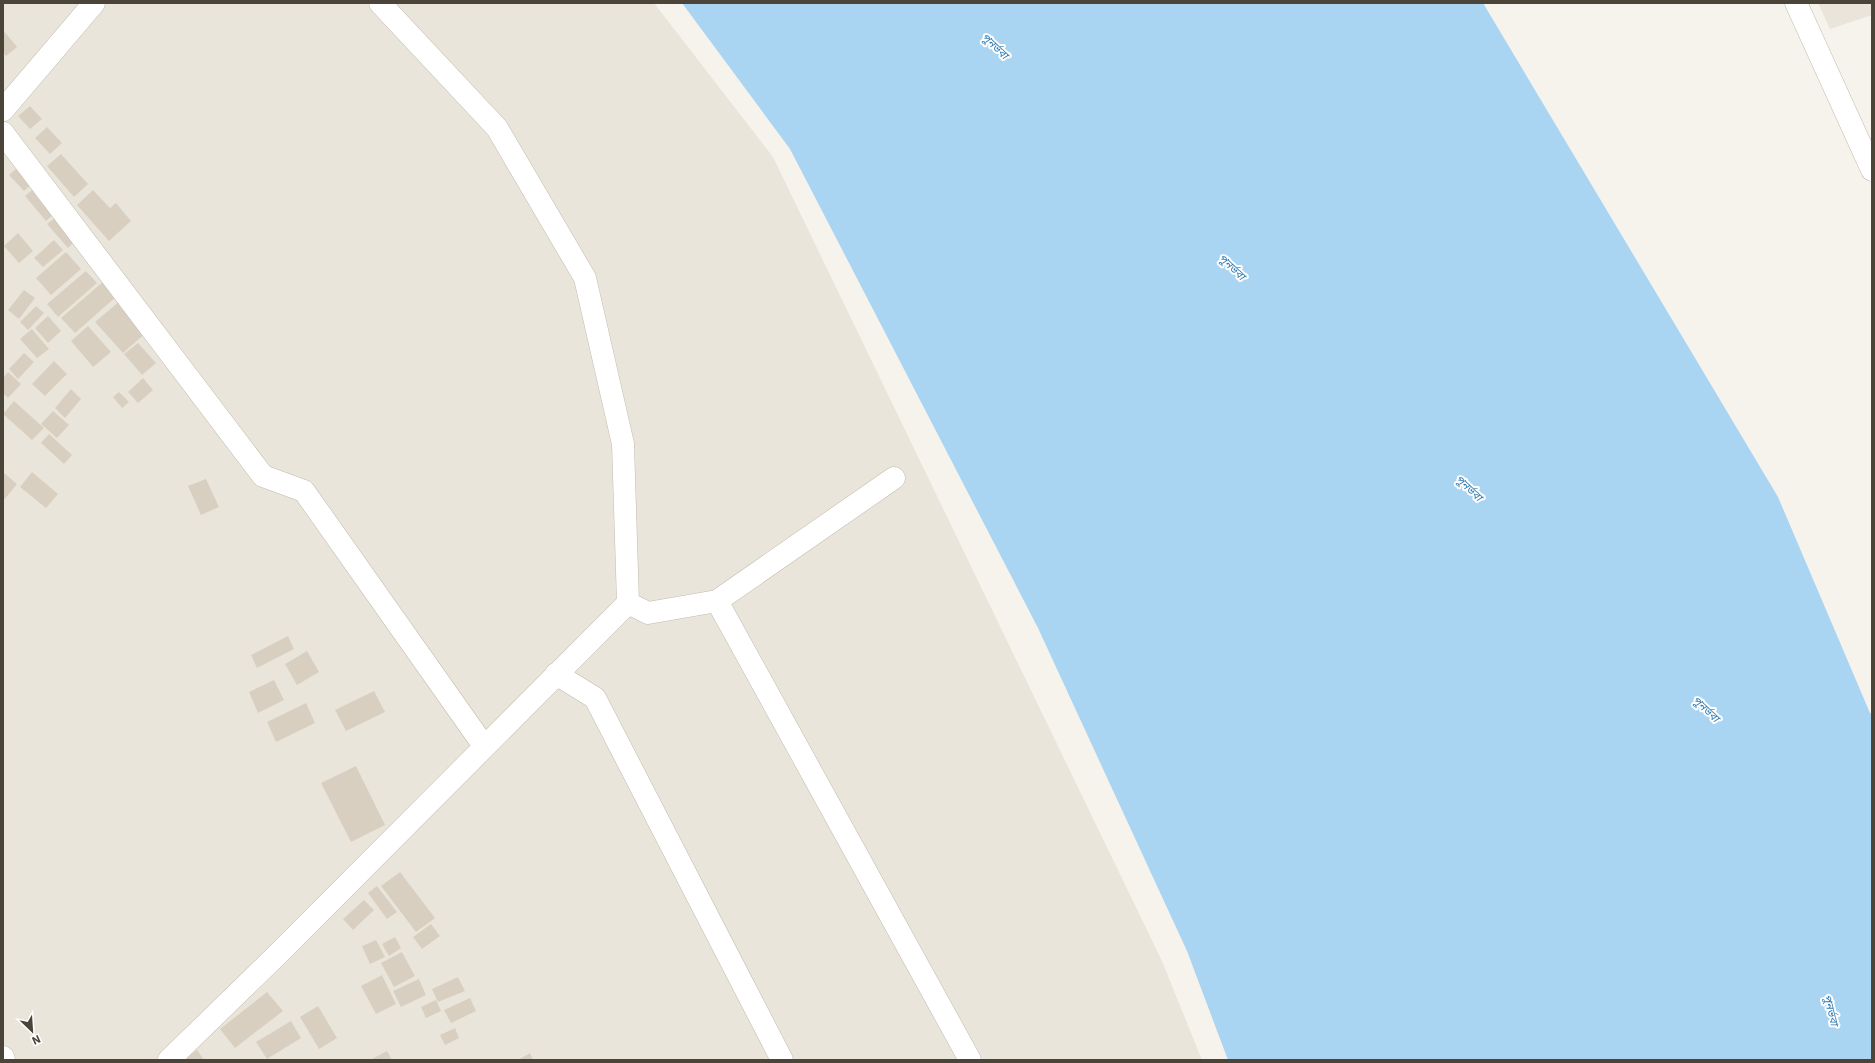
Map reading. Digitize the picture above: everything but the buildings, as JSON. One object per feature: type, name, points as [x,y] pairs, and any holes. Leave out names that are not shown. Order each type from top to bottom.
[{"type":"street","points":[[3,110],[94,3]]},
{"type":"street","points":[[169,1060],[279,953],[628,603],[623,444],[585,278],[497,128],[380,3]]},
{"type":"street","points":[[1796,3],[1872,170]]},
{"type":"street","points":[[3,132],[263,476],[304,491],[484,746]]},
{"type":"street","points":[[628,603],[648,614],[718,601],[894,478]]},
{"type":"street","points":[[718,601],[970,1060]]},
{"type":"street","points":[[556,674],[595,698],[782,1060]]},
{"type":"shaded area","points":[[3,3],[654,3],[773,157],[1162,961],[1202,1060],[3,1060]]},
{"type":"shaded area","points":[[1818,3],[1872,3],[1872,15],[1830,29]]},
{"type":"water","name":"পুনর্ভবা","points":[[682,3],[1483,3],[1778,497],[1870,713],[1872,714],[1872,1060],[1228,1060],[1187,951],[1038,628],[790,149]]}]
